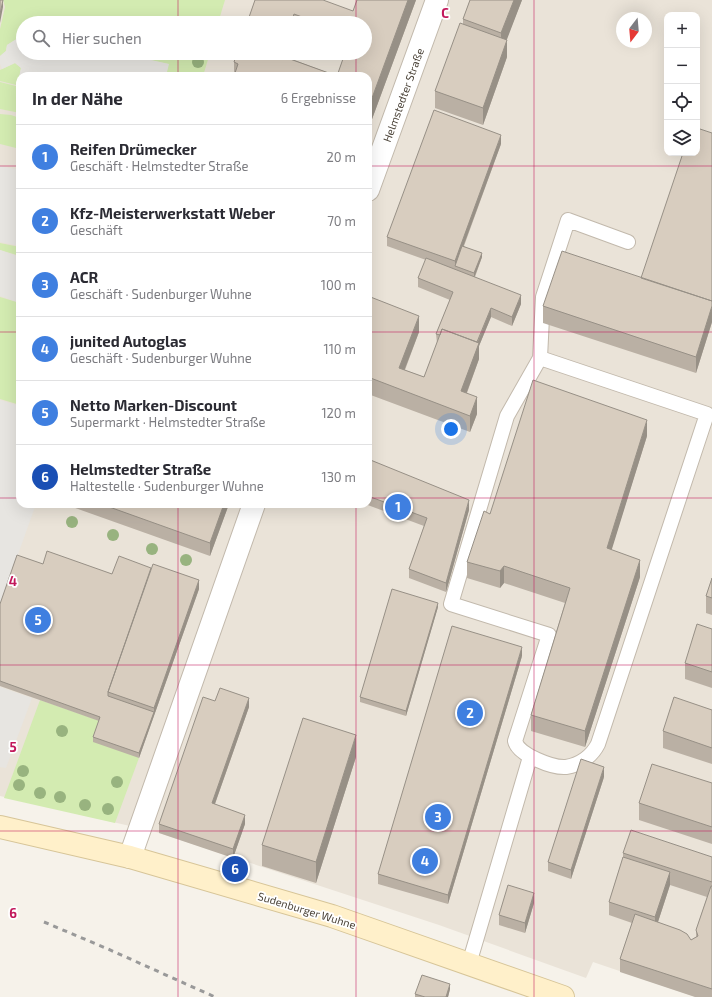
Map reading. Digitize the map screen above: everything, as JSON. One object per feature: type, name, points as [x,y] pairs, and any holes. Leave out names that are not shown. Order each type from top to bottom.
[{"type":"main road","name":"Sudenburger Wuhne","points":[[0,827],[130,857],[332,916],[563,997]]},
{"type":"street","name":"Helmstedter Straße","points":[[372,179],[437,0]]},
{"type":"street","points":[[130,857],[253,508]]},
{"type":"lane","points":[[540,358],[708,414],[596,748],[584,760],[562,767],[530,757],[518,749],[515,738],[549,635],[451,604],[507,416],[540,358],[543,297],[568,220],[628,242]]},
{"type":"lane","points":[[469,964],[530,757]]},
{"type":"shaded area","points":[[0,0],[712,0],[712,997],[696,997],[593,962],[586,978],[439,925],[156,832],[0,796]]},
{"type":"shaded area","points":[[16,39],[16,60],[151,60],[169,64],[167,72],[20,72],[21,68],[15,63],[2,69],[0,64],[0,56],[6,51],[7,45]]},
{"type":"shaded area","points":[[0,166],[16,169],[16,245],[0,242]]},
{"type":"shaded area","points":[[0,250],[16,256],[16,302],[0,296]]},
{"type":"shaded area","points":[[0,400],[16,405],[16,508],[35,508],[0,605]]},
{"type":"shaded area","points":[[0,687],[32,698],[6,768],[0,767]]},
{"type":"green space","points":[[3,0],[225,0],[220,16],[16,16],[16,39],[7,45],[6,51],[0,56],[0,29],[5,7]]},
{"type":"green space","points":[[150,60],[208,60],[204,72],[167,72],[168,64]]},
{"type":"green space","points":[[15,63],[21,68],[20,72],[16,72],[16,85],[0,81],[0,70]]},
{"type":"green space","points":[[0,82],[16,86],[16,112],[0,109]]},
{"type":"green space","points":[[0,114],[16,117],[16,148],[0,144]]},
{"type":"green space","points":[[0,243],[16,246],[16,255],[0,250]]},
{"type":"green space","points":[[0,297],[16,302],[16,404],[0,399]]},
{"type":"green space","points":[[40,700],[100,721],[139,758],[115,823],[4,798]]},
{"type":"building","points":[[0,0],[3,0],[0,14]]},
{"type":"building","points":[[255,0],[323,0],[353,11],[357,0],[408,0],[372,98],[372,72],[338,72],[343,60],[372,60],[372,16],[299,16],[294,14],[293,16],[249,16]]},
{"type":"building","points":[[470,0],[514,0],[501,33],[463,19]]},
{"type":"building","points":[[460,23],[507,40],[483,108],[435,91]]},
{"type":"building","points":[[235,60],[293,60],[326,72],[235,72],[238,64],[234,62]]},
{"type":"building","points":[[434,110],[501,135],[455,261],[387,237]]},
{"type":"building","points":[[700,129],[712,133],[712,301],[641,278],[682,156],[700,156]]},
{"type":"building","points":[[462,246],[482,253],[474,273],[455,266]]},
{"type":"building","points":[[562,251],[712,301],[712,306],[696,357],[543,306]]},
{"type":"building","points":[[426,258],[521,295],[512,317],[491,308],[477,342],[442,329],[440,335],[436,334],[453,292],[418,278]]},
{"type":"building","points":[[372,298],[419,316],[399,368],[424,377],[442,329],[479,343],[461,391],[477,397],[470,416],[372,379]]},
{"type":"building","points":[[533,380],[647,420],[607,548],[640,560],[585,731],[531,715],[570,588],[504,566],[500,571],[467,562],[484,511],[490,514]]},
{"type":"building","points":[[372,461],[469,500],[446,583],[409,569],[427,518],[372,497]]},
{"type":"building","points":[[112,508],[223,508],[210,543]]},
{"type":"building","points":[[47,551],[112,574],[119,556],[151,568],[108,692],[108,696],[154,712],[139,753],[93,737],[100,717],[0,681],[0,604],[17,555],[43,564]]},
{"type":"building","points":[[153,564],[199,580],[154,708],[108,692]]},
{"type":"building","points":[[712,578],[712,598],[706,596]]},
{"type":"building","points":[[392,589],[438,603],[406,711],[360,697]]},
{"type":"building","points":[[697,624],[712,629],[712,672],[685,663]]},
{"type":"building","points":[[452,626],[522,647],[448,895],[378,874]]},
{"type":"building","points":[[220,688],[249,698],[212,803],[245,815],[233,849],[159,824],[203,697],[215,701]]},
{"type":"building","points":[[674,697],[712,710],[712,748],[663,731]]},
{"type":"building","points":[[303,718],[356,735],[316,862],[262,845]]},
{"type":"building","points":[[581,759],[604,767],[571,870],[548,862]]},
{"type":"building","points":[[652,764],[712,783],[712,827],[639,803]]},
{"type":"building","points":[[631,830],[712,857],[712,882],[623,853]]},
{"type":"building","points":[[623,857],[670,872],[655,917],[609,902]]},
{"type":"building","points":[[508,885],[534,893],[525,923],[499,915]]},
{"type":"building","points":[[711,886],[712,989],[620,959],[635,914],[680,930],[687,934],[691,940],[698,936],[696,930]]},
{"type":"building","points":[[422,975],[450,984],[446,997],[425,997],[415,994]]},
{"type":"railway","points":[[44,922],[215,997]]},
{"type":"place","name":"Reifen Drümecker","points":[[398,507]]},
{"type":"place","name":"Netto Marken-Discount","points":[[38,620]]},
{"type":"place","name":"Kfz-Meisterwerkstatt Weber","points":[[470,713]]},
{"type":"place","name":"ACR","points":[[438,817]]},
{"type":"place","name":"junited Autoglas","points":[[425,861]]},
{"type":"place","name":"Helmstedter Straße","points":[[235,869]]}]
